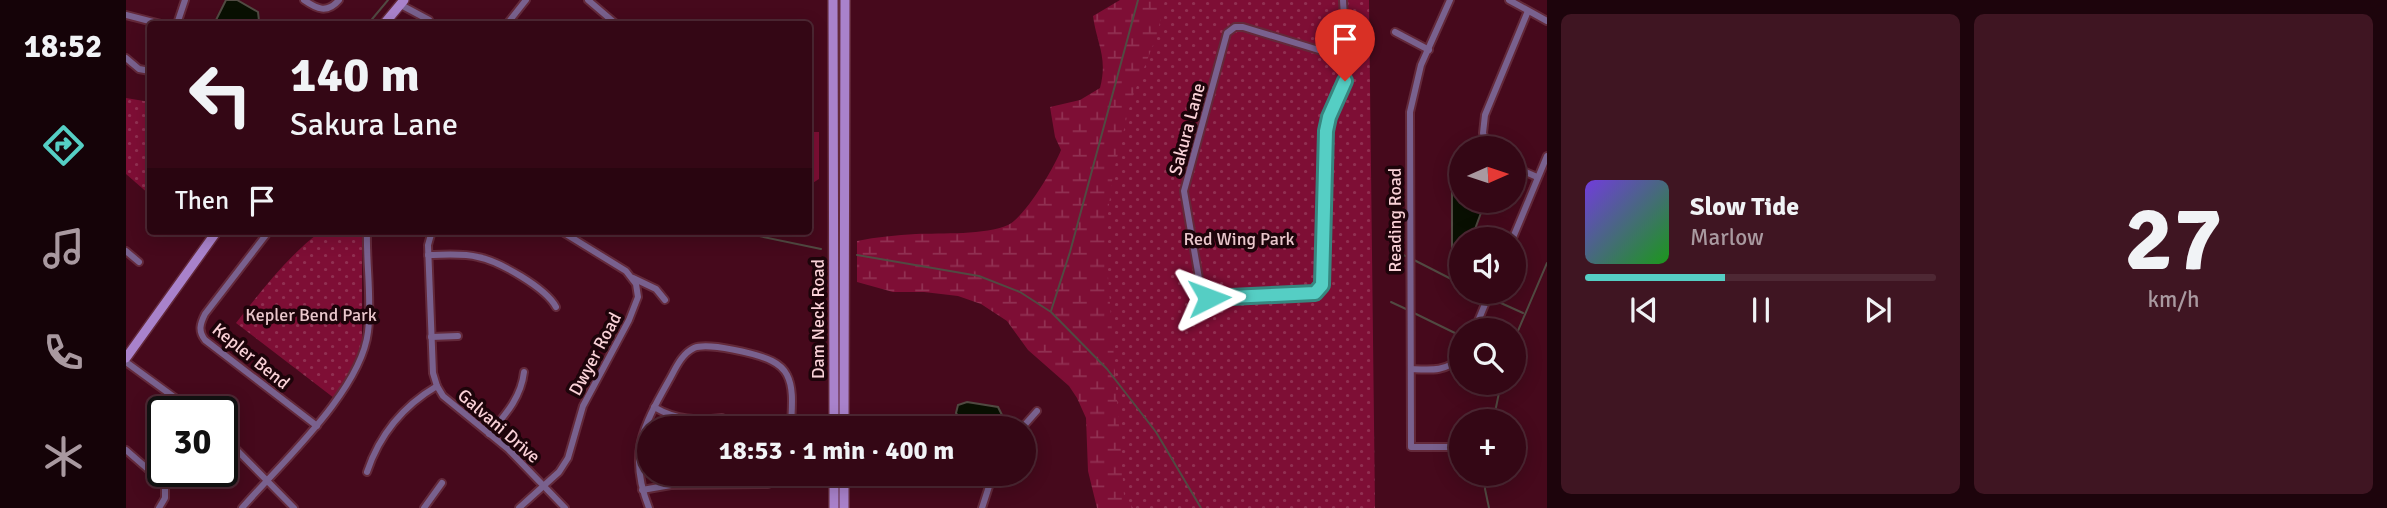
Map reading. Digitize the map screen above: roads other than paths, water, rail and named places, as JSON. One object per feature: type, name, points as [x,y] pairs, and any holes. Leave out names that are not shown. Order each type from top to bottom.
[{"type":"main road","name":"Dam Neck Road","points":[[833,0],[834,416]]},
{"type":"main road","name":"Dam Neck Road","points":[[844,416],[845,0]]},
{"type":"main road","points":[[386,21],[402,2]]},
{"type":"main road","points":[[833,91],[845,92]]},
{"type":"main road","points":[[126,360],[215,235]]},
{"type":"main road","points":[[834,486],[834,508]]},
{"type":"main road","points":[[844,486],[844,508]]},
{"type":"street","points":[[178,21],[185,0]]},
{"type":"street","points":[[304,0],[315,8],[324,10],[339,0]]},
{"type":"street","points":[[509,21],[526,0]]},
{"type":"street","points":[[589,0],[613,21]]},
{"type":"street","name":"Sakura Lane","points":[[1343,0],[1345,58],[1345,81],[1329,117],[1326,131],[1320,290],[1315,293],[1209,298],[1202,296],[1184,191],[1227,33],[1235,27],[1243,27],[1345,58]]},
{"type":"street","name":"Reading Road","points":[[1449,447],[1411,447],[1409,130],[1415,84],[1450,0]]},
{"type":"street","points":[[1509,0],[1547,21]]},
{"type":"street","points":[[402,2],[429,20]]},
{"type":"street","points":[[1484,136],[1485,115],[1528,10]]},
{"type":"street","points":[[126,15],[149,21]]},
{"type":"street","points":[[1395,32],[1429,50]]},
{"type":"street","points":[[126,58],[139,69],[147,70]]},
{"type":"street","points":[[1517,227],[1547,156]]},
{"type":"street","points":[[1526,172],[1537,177]]},
{"type":"street","name":"Kepler Bend","points":[[266,235],[205,314],[200,332],[205,340],[317,426]]},
{"type":"street","points":[[242,508],[317,426],[359,364],[366,345],[369,323],[367,235]]},
{"type":"street","name":"Galvani Drive","points":[[431,235],[428,256],[431,337],[433,373],[437,386],[443,396],[508,449],[565,508]]},
{"type":"street","points":[[568,235],[633,278],[656,289],[666,300]]},
{"type":"street","points":[[126,251],[139,262]]},
{"type":"street","points":[[428,256],[467,255],[486,259],[548,296],[556,307]]},
{"type":"street","name":"Dwyer Road","points":[[519,508],[559,472],[568,458],[579,416],[590,390],[637,302],[638,290],[633,278]]},
{"type":"street","points":[[431,337],[458,336]]},
{"type":"street","points":[[649,508],[638,468],[639,446],[654,407],[686,353],[701,346],[719,346],[768,359],[783,369],[790,387],[791,416]]},
{"type":"street","points":[[126,360],[173,396]]},
{"type":"street","points":[[1410,369],[1436,370],[1449,366]]},
{"type":"street","points":[[489,434],[515,401],[524,372]]},
{"type":"street","points":[[366,472],[379,443],[394,423],[414,402],[437,386]]},
{"type":"street","points":[[654,407],[677,416]]},
{"type":"street","points":[[1033,416],[1037,411]]},
{"type":"street","points":[[126,450],[165,484],[165,498],[159,508]]},
{"type":"street","points":[[238,451],[294,508]]},
{"type":"street","points":[[424,508],[442,483]]},
{"type":"street","points":[[642,490],[665,486]]},
{"type":"street","points":[[982,508],[989,486]]},
{"type":"waterway","points":[[370,21],[388,0]]},
{"type":"waterway","points":[[1051,311],[1070,252],[1138,0]]},
{"type":"waterway","points":[[754,235],[821,249]]},
{"type":"waterway","points":[[1391,249],[1405,256]]},
{"type":"waterway","points":[[857,255],[979,276],[1020,292],[1051,312],[1107,369],[1156,432],[1201,508]]},
{"type":"waterway","points":[[1414,260],[1449,278]]},
{"type":"waterway","points":[[1523,318],[1547,263]]},
{"type":"waterway","points":[[1391,302],[1406,309]]},
{"type":"waterway","points":[[1503,304],[1523,313]]},
{"type":"waterway","points":[[1414,313],[1449,330]]},
{"type":"waterway","points":[[1496,409],[1499,395]]},
{"type":"waterway","points":[[1485,486],[1489,508]]},
{"type":"park label","name":"Red Wing Park","points":[[1239,239]]},
{"type":"park label","name":"Kepler Bend Park","points":[[311,315]]}]
